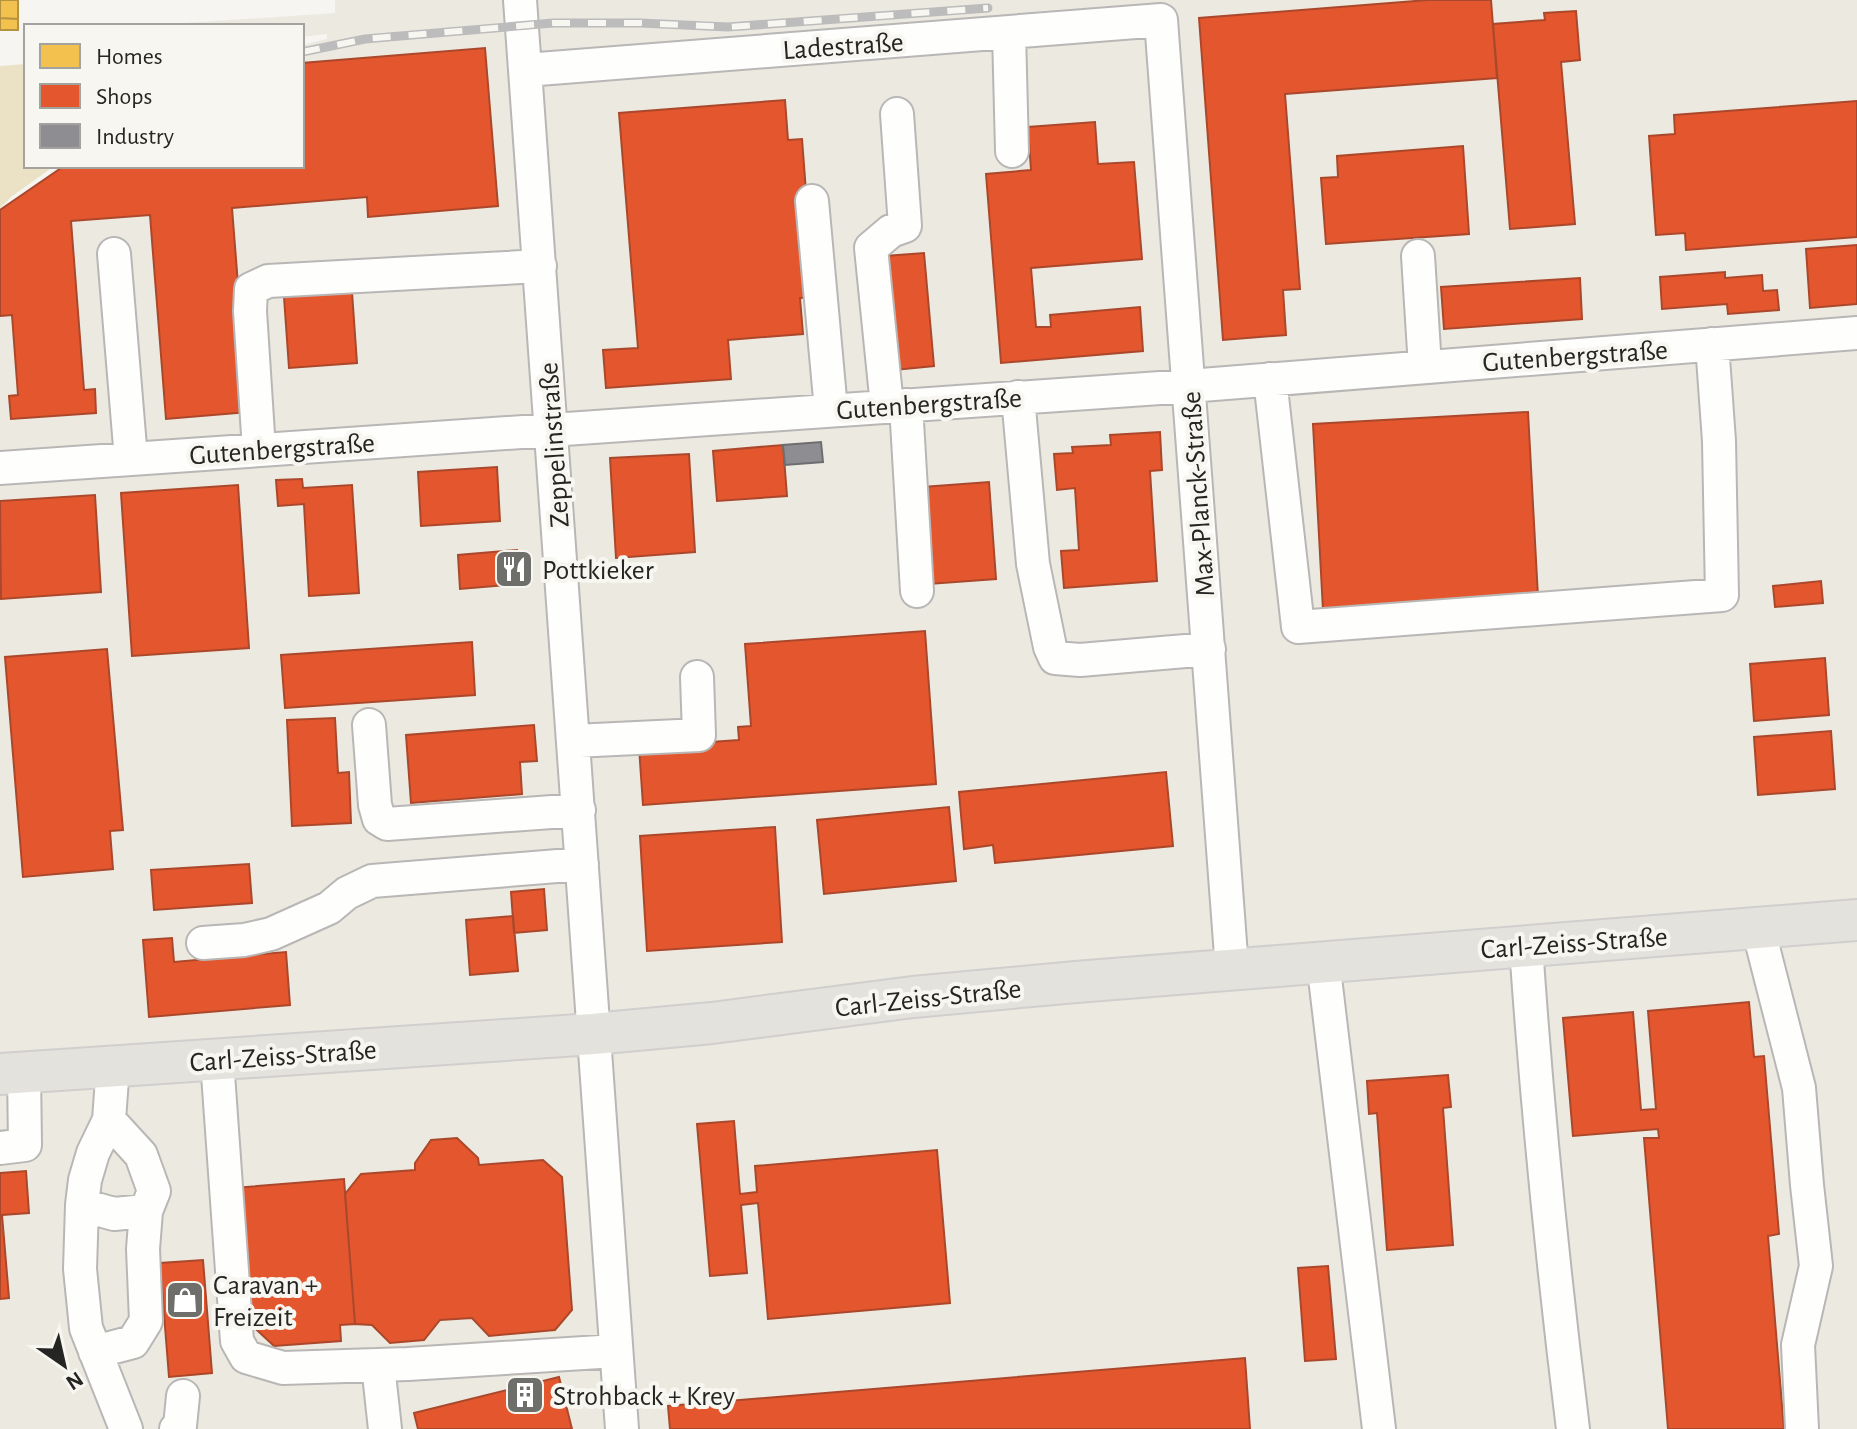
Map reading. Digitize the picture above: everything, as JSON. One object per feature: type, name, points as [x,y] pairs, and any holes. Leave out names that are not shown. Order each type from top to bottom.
[{"type":"main road","name":"Carl-Zeiss-Straße","points":[[12,1073],[593,1034],[712,1023],[913,997],[1323,961],[1857,920]]},
{"type":"street","name":"Zeppelinstraße","points":[[520,0],[622,1429]]},
{"type":"street","name":"Ladestraße","points":[[526,70],[1161,20]]},
{"type":"street","name":"Max-Planck-Straße","points":[[1161,20],[1232,969]]},
{"type":"street","points":[[1009,32],[1012,151]]},
{"type":"street","points":[[897,114],[905,226],[891,231],[871,248],[897,405],[917,591]]},
{"type":"street","points":[[812,201],[831,410]]},
{"type":"street","points":[[114,254],[131,459]]},
{"type":"street","points":[[1418,256],[1425,367]]},
{"type":"street","points":[[259,450],[251,289],[268,281],[540,266]]},
{"type":"street","name":"Gutenbergstraße","points":[[0,468],[1189,386],[1857,333]]},
{"type":"street","points":[[1270,379],[1298,627],[1722,595],[1719,441],[1712,344]]},
{"type":"street","points":[[1018,397],[1033,564],[1055,658],[1080,660],[1209,649]]},
{"type":"street","points":[[574,741],[699,735],[697,677]]},
{"type":"street","points":[[369,725],[375,805],[379,819],[387,824],[579,810]]},
{"type":"street","points":[[203,943],[244,940],[271,934],[329,908],[347,893],[372,881],[582,864]]},
{"type":"street","points":[[1758,928],[1799,1088],[1816,1266],[1798,1345],[1802,1429]]},
{"type":"street","points":[[1526,946],[1536,1094],[1573,1429]]},
{"type":"street","points":[[1323,961],[1379,1429]]},
{"type":"street","points":[[217,1060],[237,1341],[246,1357],[283,1368],[616,1351]]},
{"type":"street","points":[[113,1065],[109,1120],[93,1153],[85,1180],[80,1269],[86,1328],[126,1429]]},
{"type":"street","points":[[0,1148],[25,1145],[12,1073]]},
{"type":"street","points":[[95,1352],[133,1342],[146,1321],[143,1249],[146,1211],[154,1191],[141,1155],[109,1120]]},
{"type":"street","points":[[82,1205],[114,1214],[146,1211]]},
{"type":"street","points":[[378,1365],[385,1429]]},
{"type":"street","points":[[176,1429],[180,1426],[183,1396]]},
{"type":"shaded area","points":[[335,0],[1857,0],[1857,1429],[0,1429],[0,211],[59,168],[304,168],[304,45],[327,39],[327,34],[304,37],[304,24],[170,24],[335,13]]},
{"type":"shaded area","points":[[24,64],[24,168],[51,168],[0,208],[0,66]]},
{"type":"building: Homes","points":[[0,0],[18,0],[18,19],[0,18]]},
{"type":"building: Homes","points":[[0,18],[18,19],[18,30],[0,30]]},
{"type":"building: Shops","points":[[1428,0],[1491,0],[1497,78],[1285,94],[1300,289],[1283,290],[1286,335],[1223,340],[1199,18]]},
{"type":"building: Shops","points":[[1576,11],[1580,60],[1561,62],[1575,224],[1510,229],[1493,24],[1545,20],[1544,13]]},
{"type":"building: Shops","points":[[485,48],[498,206],[368,217],[367,197],[232,208],[248,412],[166,419],[150,215],[71,221],[84,390],[95,389],[96,413],[11,419],[9,396],[18,395],[12,315],[0,316],[0,210],[61,168],[304,168],[304,63]]},
{"type":"building: Shops","points":[[785,100],[788,140],[802,139],[814,297],[800,298],[803,334],[728,340],[731,379],[606,388],[603,350],[638,348],[619,113]]},
{"type":"building: Shops","points":[[1857,101],[1857,237],[1686,250],[1685,233],[1656,235],[1649,136],[1675,134],[1674,115]]},
{"type":"building: Shops","points":[[1095,122],[1098,164],[1134,162],[1142,259],[1031,268],[1036,327],[1051,327],[1050,315],[1140,307],[1143,351],[1001,363],[986,174],[1031,170],[1028,127]]},
{"type":"building: Shops","points":[[1463,146],[1469,234],[1326,244],[1321,178],[1338,177],[1337,156]]},
{"type":"building: Shops","points":[[1857,245],[1857,304],[1810,308],[1806,249]]},
{"type":"building: Shops","points":[[924,253],[934,366],[895,370],[885,256]]},
{"type":"building: Shops","points":[[1725,272],[1725,278],[1762,275],[1763,291],[1777,290],[1779,310],[1728,314],[1727,304],[1662,309],[1660,277]]},
{"type":"building: Shops","points":[[1580,278],[1582,319],[1444,329],[1441,287]]},
{"type":"building: Shops","points":[[352,292],[357,363],[289,368],[284,297]]},
{"type":"building: Shops","points":[[1528,412],[1538,597],[1323,610],[1313,424]]},
{"type":"building: Shops","points":[[1160,432],[1162,470],[1150,471],[1157,581],[1064,588],[1061,551],[1079,550],[1075,488],[1057,490],[1054,454],[1073,453],[1072,447],[1111,445],[1110,435]]},
{"type":"building: Shops","points":[[783,445],[787,496],[717,501],[713,451]]},
{"type":"building: Shops","points":[[689,454],[695,552],[616,558],[610,458]]},
{"type":"building: Shops","points":[[497,467],[500,521],[421,526],[418,472]]},
{"type":"building: Shops","points":[[302,479],[303,488],[352,485],[359,593],[309,596],[304,504],[278,506],[276,480]]},
{"type":"building: Shops","points":[[989,482],[996,579],[929,584],[923,487]]},
{"type":"building: Shops","points":[[238,485],[249,648],[132,656],[121,493]]},
{"type":"building: Shops","points":[[95,495],[101,592],[1,599],[0,501]]},
{"type":"building: Shops","points":[[517,550],[520,584],[460,589],[458,555]]},
{"type":"building: Shops","points":[[1821,581],[1823,603],[1775,607],[1773,586]]},
{"type":"building: Shops","points":[[925,631],[936,784],[643,805],[639,747],[739,740],[738,727],[751,726],[745,644]]},
{"type":"building: Shops","points":[[472,642],[475,695],[285,708],[281,655]]},
{"type":"building: Shops","points":[[107,649],[123,830],[110,831],[113,869],[23,877],[5,657]]},
{"type":"building: Shops","points":[[1825,658],[1829,715],[1754,721],[1750,664]]},
{"type":"building: Shops","points":[[335,718],[338,773],[349,772],[351,823],[292,826],[287,720]]},
{"type":"building: Shops","points":[[534,725],[537,761],[520,762],[522,794],[411,803],[406,735]]},
{"type":"building: Shops","points":[[1831,731],[1835,789],[1758,795],[1754,737]]},
{"type":"building: Shops","points":[[1166,772],[1173,846],[995,863],[993,845],[964,849],[959,792]]},
{"type":"building: Shops","points":[[949,807],[956,881],[824,894],[817,820]]},
{"type":"building: Shops","points":[[775,827],[782,942],[647,951],[640,836]]},
{"type":"building: Shops","points":[[249,864],[252,903],[154,910],[151,870]]},
{"type":"building: Shops","points":[[544,889],[547,930],[514,933],[511,892]]},
{"type":"building: Shops","points":[[513,916],[518,971],[470,975],[466,920]]},
{"type":"building: Shops","points":[[172,938],[174,962],[286,952],[290,1005],[149,1017],[143,940]]},
{"type":"building: Shops","points":[[1749,1002],[1754,1057],[1764,1056],[1779,1234],[1768,1236],[1784,1429],[1668,1429],[1644,1138],[1659,1138],[1658,1129],[1573,1136],[1563,1018],[1633,1012],[1641,1110],[1656,1109],[1648,1011]]},
{"type":"building: Shops","points":[[1448,1075],[1451,1107],[1443,1108],[1453,1245],[1387,1250],[1377,1113],[1369,1114],[1367,1081]]},
{"type":"building: Shops","points":[[734,1121],[740,1194],[757,1192],[755,1166],[937,1150],[950,1303],[768,1319],[758,1203],[741,1205],[747,1273],[710,1276],[697,1124]]},
{"type":"building: Shops","points":[[457,1138],[478,1158],[479,1165],[543,1160],[562,1177],[572,1310],[555,1330],[489,1336],[472,1318],[440,1320],[424,1340],[390,1343],[372,1325],[355,1324],[345,1194],[361,1174],[415,1170],[415,1163],[431,1140]]},
{"type":"building: Shops","points":[[26,1171],[29,1213],[2,1215],[9,1298],[0,1299],[0,1173]]},
{"type":"building: Shops","points":[[344,1179],[355,1324],[340,1325],[341,1341],[274,1346],[244,1318],[234,1188]]},
{"type":"building: Shops","name":"Caravan + Freizeit","points":[[203,1260],[212,1373],[169,1377],[160,1263]]},
{"type":"building: Shops","points":[[1328,1266],[1336,1359],[1305,1361],[1298,1268]]},
{"type":"building: Shops","points":[[1245,1358],[1250,1429],[670,1429],[668,1406]]},
{"type":"building: Shops","name":"Strohback + Krey","points":[[559,1377],[572,1429],[418,1429],[414,1413]]},
{"type":"building: Industry","points":[[821,442],[823,462],[785,465],[783,445]]},
{"type":"railway","points":[[304,52],[365,39],[553,23],[728,27],[988,8]]},
{"type":"place","name":"Pottkieker","points":[[514,569]]},
{"type":"place","name":"Caravan + Freizeit","points":[[185,1300]]},
{"type":"place","name":"Strohback + Krey","points":[[525,1395]]}]
